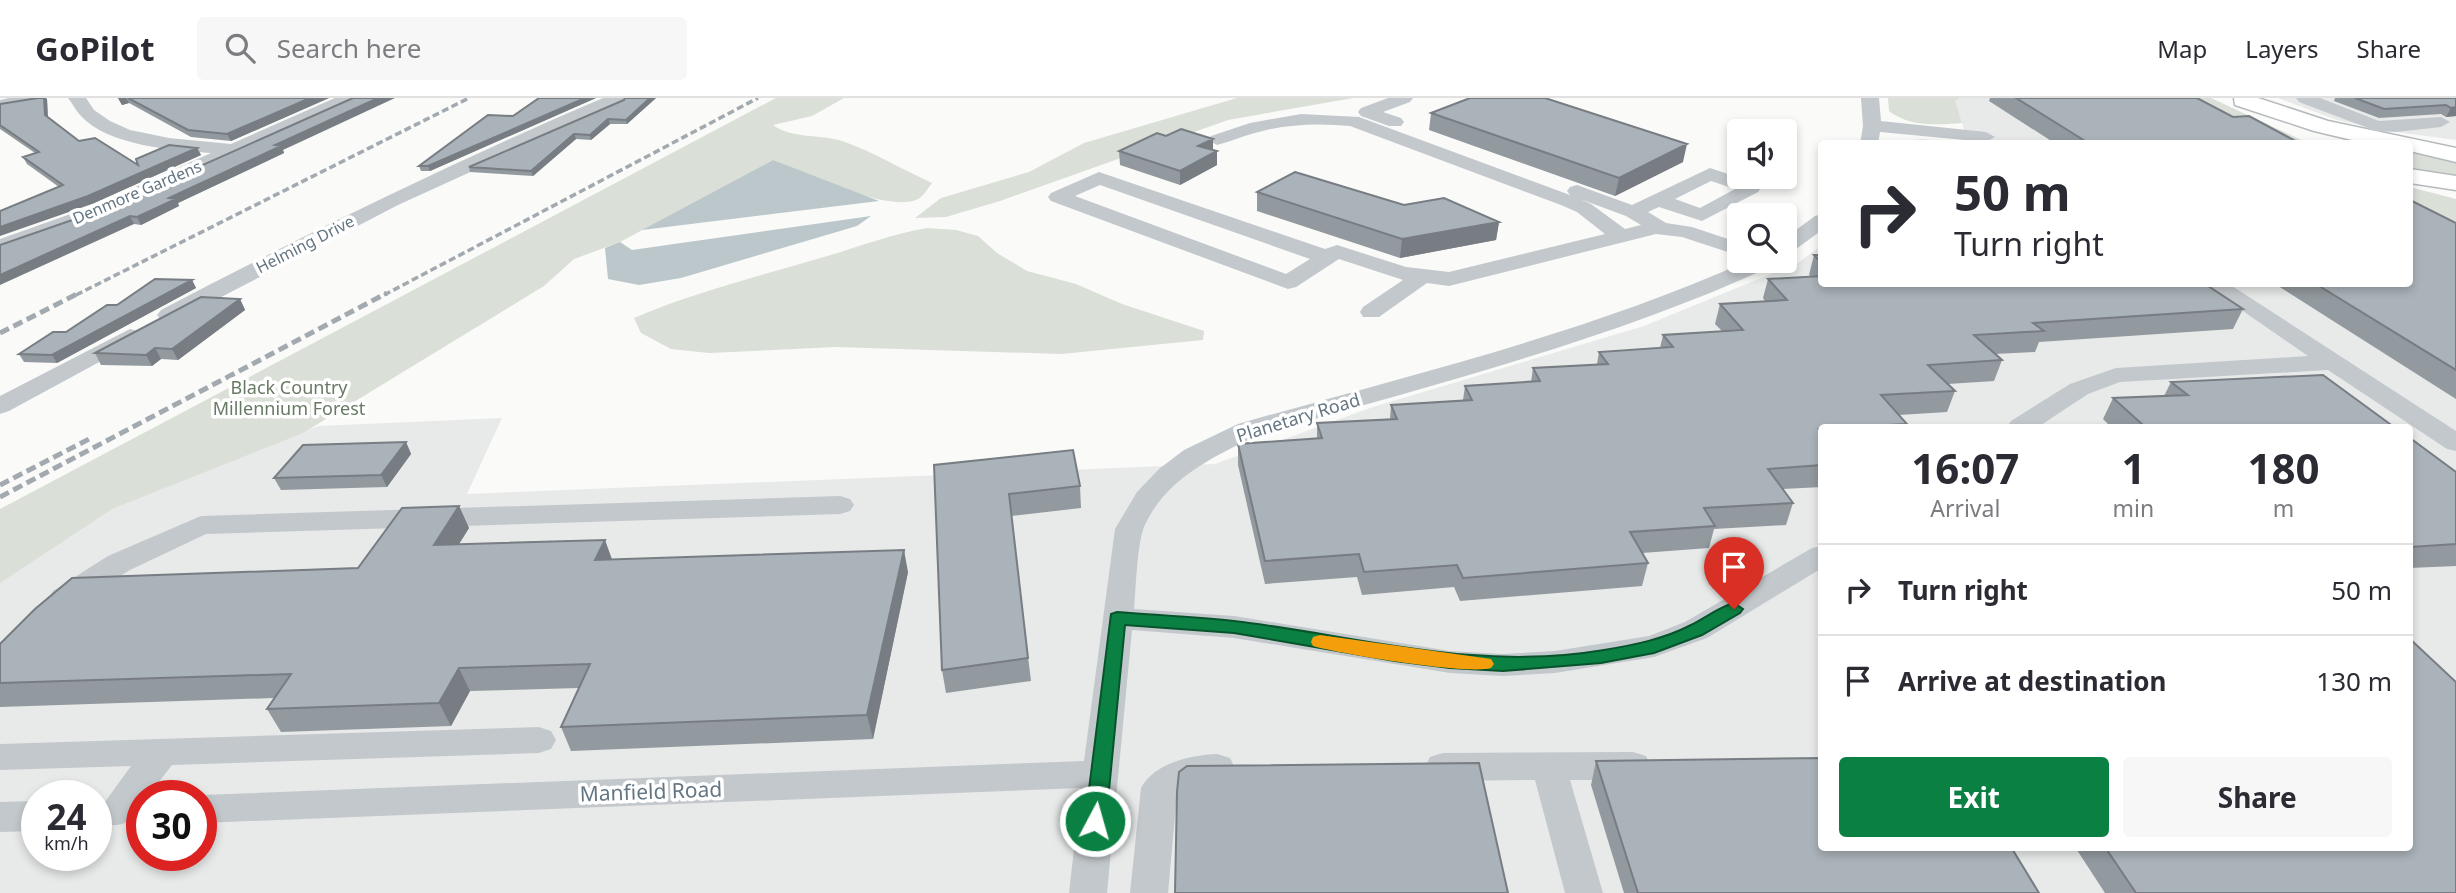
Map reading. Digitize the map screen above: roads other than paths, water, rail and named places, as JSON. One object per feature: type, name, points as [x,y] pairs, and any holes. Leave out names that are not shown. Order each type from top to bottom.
[{"type":"main road","points":[[2241,99],[2322,126],[2386,138]]},
{"type":"main road","points":[[2241,99],[2328,140]]},
{"type":"main road","points":[[2413,145],[2456,155]]},
{"type":"street","points":[[0,105],[36,98]]},
{"type":"street","points":[[77,98],[83,112],[110,131],[233,150]]},
{"type":"street","name":"Denmore Gardens","points":[[0,246],[100,210],[349,98]]},
{"type":"street","name":"Helming Drive","points":[[0,406],[383,203],[618,98]]},
{"type":"street","points":[[1404,98],[1367,112],[1633,212],[1660,228]]},
{"type":"street","points":[[1870,98],[1871,135],[1991,140]]},
{"type":"street","points":[[2305,98],[2360,121],[2386,138],[2446,124]]},
{"type":"street","points":[[1964,117],[1991,140]]},
{"type":"street","points":[[1217,140],[1261,124],[1339,119],[1353,121],[1584,208],[1620,236]]},
{"type":"street","points":[[2413,144],[2456,149]]},
{"type":"street","points":[[1326,257],[1099,178],[1058,197],[1288,282],[1337,251],[1421,277],[1461,278],[1660,228],[1685,231],[1727,246]]},
{"type":"street","points":[[1503,197],[1526,185]]},
{"type":"street","points":[[1633,212],[1659,200]]},
{"type":"street","points":[[1797,239],[1818,223]]},
{"type":"street","name":"Planetary Road","points":[[1088,893],[1129,529],[1147,498],[1169,475],[1221,441],[1247,430],[1649,312],[1737,273]]},
{"type":"street","points":[[1371,312],[1421,277]]},
{"type":"street","points":[[2220,287],[2456,443]]},
{"type":"street","points":[[2025,424],[2079,389],[2116,375],[2334,362]]},
{"type":"street","points":[[43,614],[72,592],[119,563],[201,525],[841,505]]},
{"type":"street","points":[[1117,618],[1234,627],[1450,662],[1503,665],[1555,662],[1654,646],[1696,630],[1818,557]]},
{"type":"street","points":[[0,757],[539,740]]},
{"type":"street","points":[[117,813],[162,752]]},
{"type":"street","points":[[1410,767],[1671,766]]},
{"type":"street","points":[[1549,767],[1584,893]]},
{"type":"street","points":[[1149,893],[1159,788],[1178,774],[1202,768],[1244,768]]},
{"type":"street","name":"Manfield Road","points":[[217,808],[1100,774]]},
{"type":"street","points":[[0,817],[21,816]]},
{"type":"railway","points":[[76,295],[469,98]]},
{"type":"railway","points":[[384,295],[758,98]]},
{"type":"railway","points":[[0,333],[79,293]]},
{"type":"railway","points":[[0,497],[387,293]]},
{"type":"railway","points":[[0,485],[93,437]]},
{"type":"park label","name":"Black Country Millennium Forest","points":[[289,397]]}]
